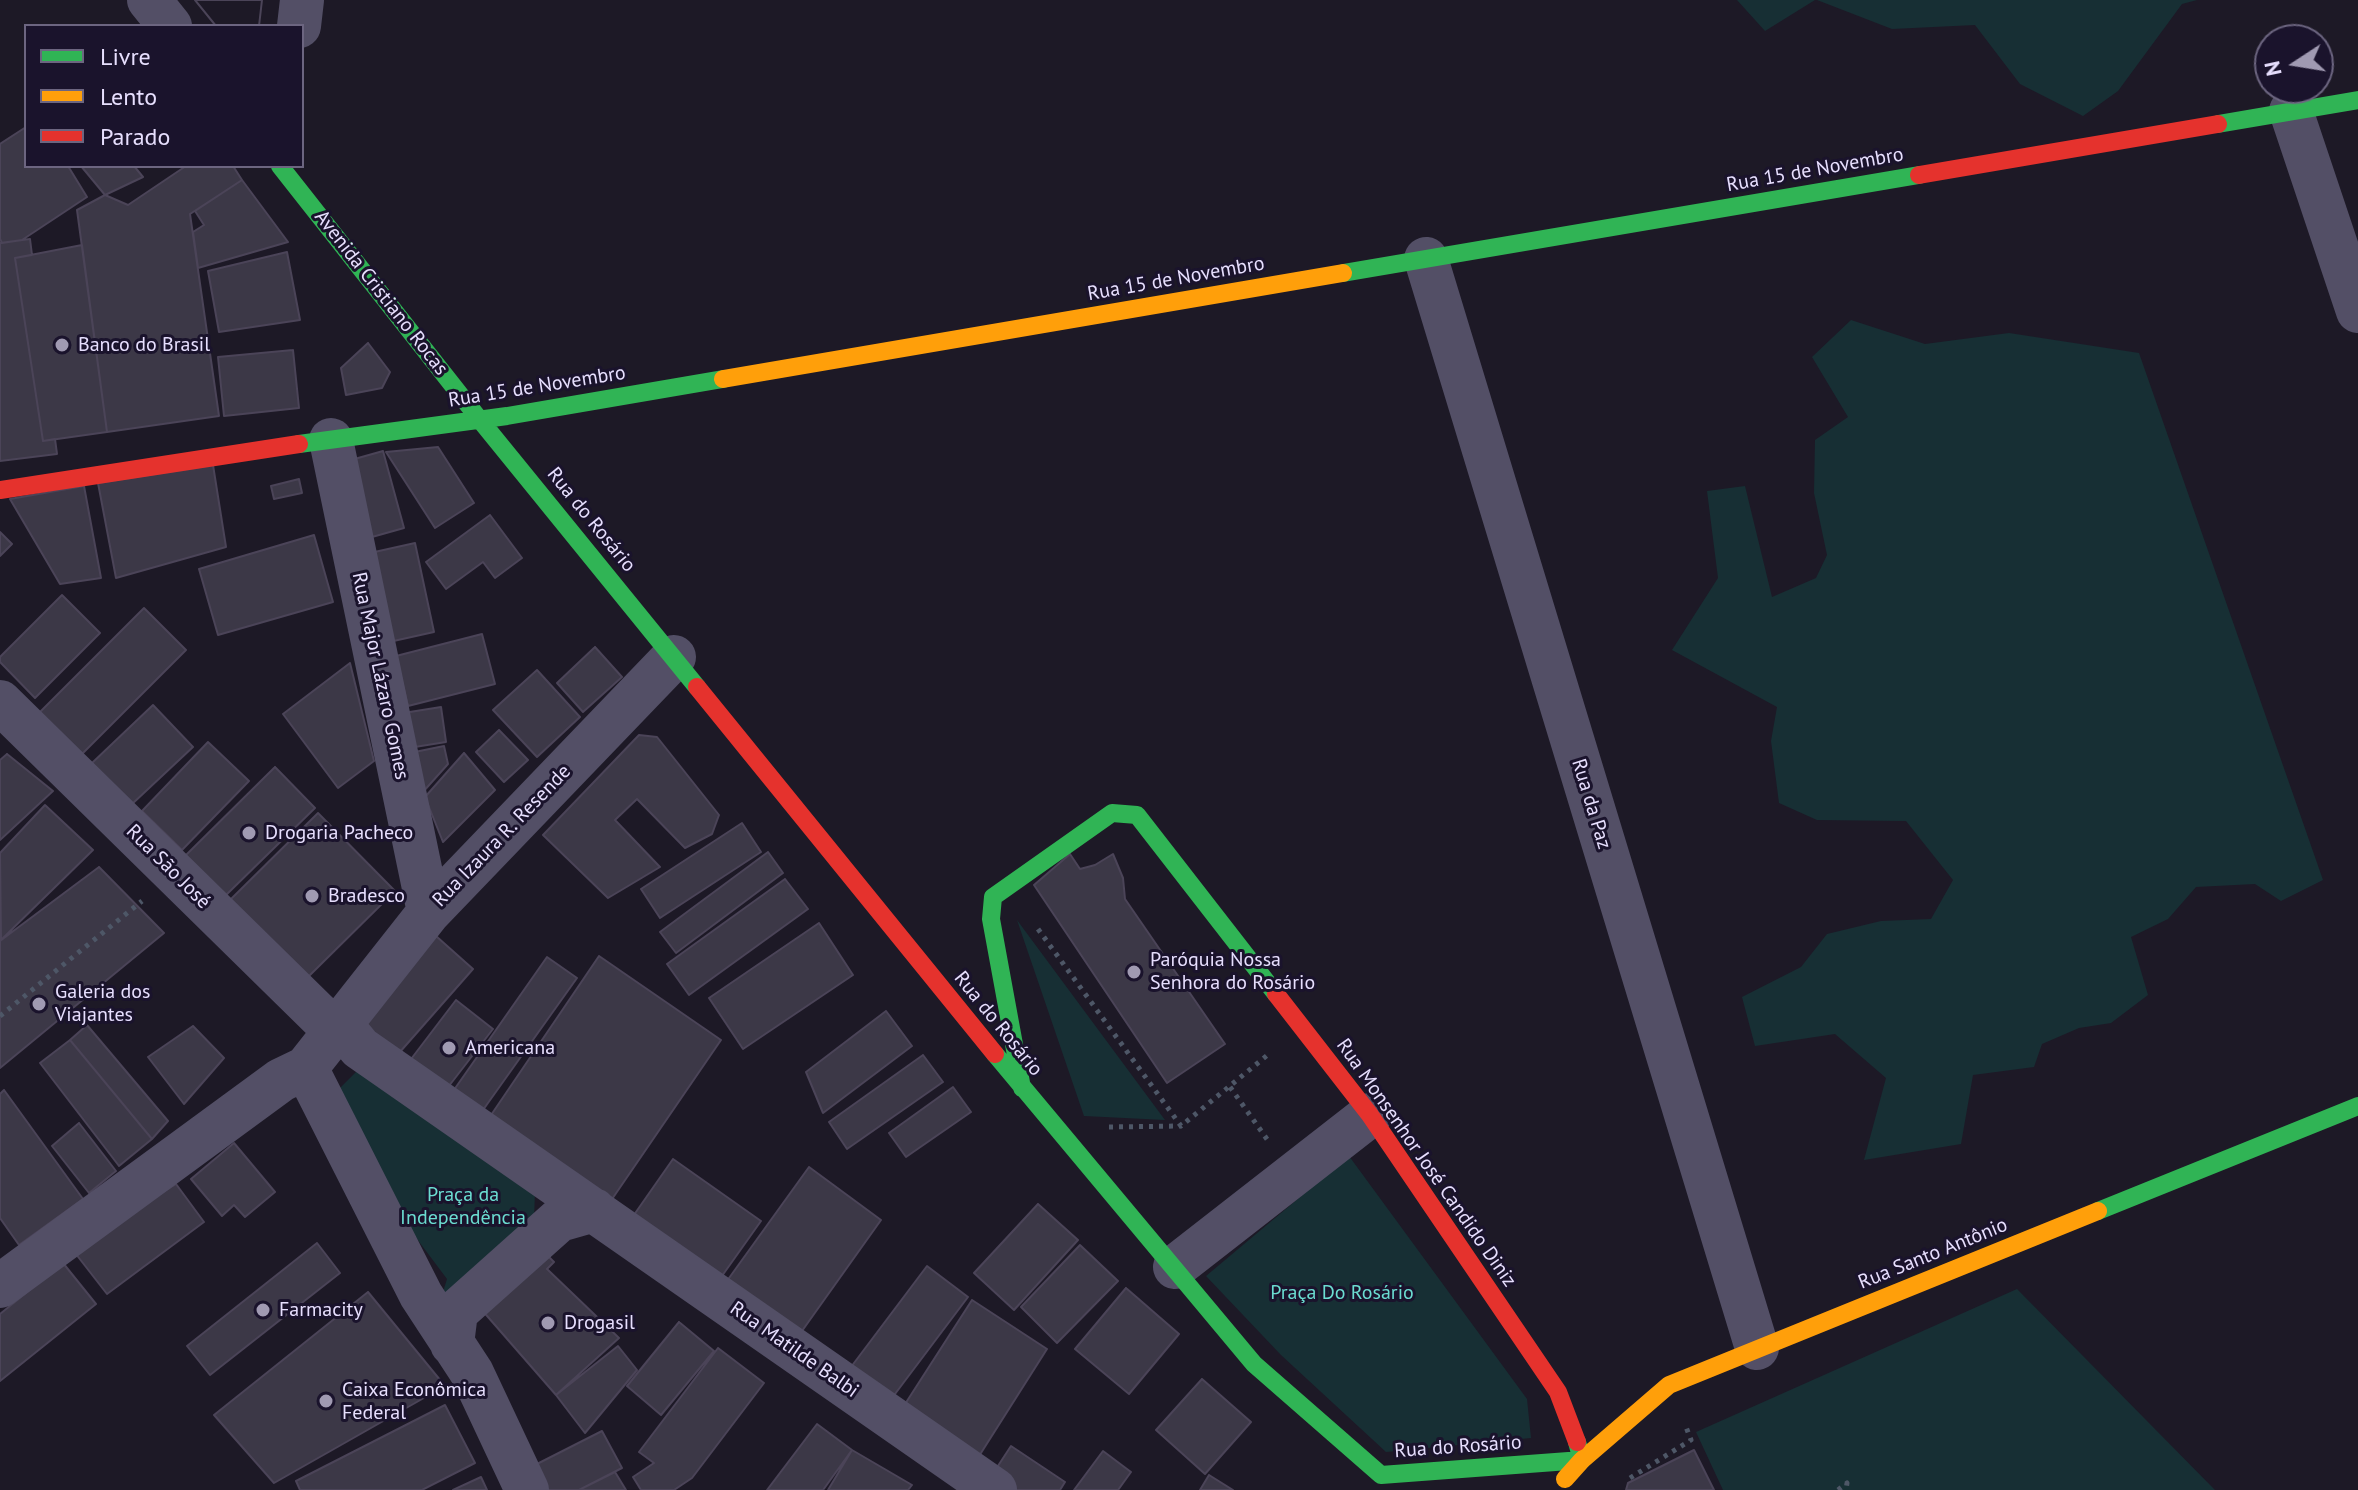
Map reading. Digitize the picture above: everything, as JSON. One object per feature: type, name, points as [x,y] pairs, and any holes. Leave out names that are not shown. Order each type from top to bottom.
[{"type":"street","points":[[149,0],[168,24]]},
{"type":"street","points":[[299,24],[302,0]]},
{"type":"street","name":"Rua 15 de Novembro","points":[[0,490],[480,420],[2358,100]]},
{"type":"street","points":[[2291,111],[2358,311]]},
{"type":"street","name":"Avenida Cristiano Rocas","points":[[284,168],[480,420]]},
{"type":"street","name":"Rua da Paz","points":[[1426,259],[1757,1348]]},
{"type":"street","name":"Rua do Rosário","points":[[480,420],[1022,1088],[1254,1364],[1381,1475],[1582,1460]]},
{"type":"street","name":"Rua Major Lázaro Gomes","points":[[331,440],[429,912]]},
{"type":"street","name":"Rua Izaura R. Resende","points":[[306,1068],[429,912],[674,657]]},
{"type":"street","name":"Rua São José","points":[[0,702],[325,1021],[341,1025]]},
{"type":"street","name":"Rua Monsenhor José Candido Diniz","points":[[1022,1088],[991,919],[993,897],[1112,813],[1137,815],[1370,1115],[1558,1392],[1571,1421],[1582,1460]]},
{"type":"street","points":[[341,1025],[360,1048],[594,1210]]},
{"type":"street","points":[[0,1286],[281,1080],[306,1068],[421,1295],[472,1373],[527,1490]]},
{"type":"street","name":"Rua Santo Antônio","points":[[1555,1490],[1582,1460],[1669,1385],[2358,1106]]},
{"type":"street","points":[[1175,1267],[1370,1115]]},
{"type":"street","points":[[421,1295],[453,1307],[556,1215],[556,1184]]},
{"type":"street","points":[[452,1344],[456,1312],[559,1220],[594,1210]]},
{"type":"street","name":"Rua Matilde Balbi","points":[[594,1210],[995,1490]]},
{"type":"path","points":[[0,1016],[175,874]]},
{"type":"path","points":[[1037,927],[1181,1126]]},
{"type":"path","points":[[1107,1127],[1181,1126],[1273,1050]]},
{"type":"path","points":[[1230,1087],[1293,1175]]},
{"type":"path","points":[[1838,1490],[1847,1483],[1846,1490]]},
{"type":"green space","points":[[1737,0],[1815,0],[1765,31]]},
{"type":"green space","points":[[1817,0],[2197,0],[2182,4],[2118,91],[2083,116],[2020,84],[1975,25],[1892,29]]},
{"type":"green space","points":[[1851,320],[1925,344],[2009,333],[2139,353],[2323,880],[2281,901],[2255,884],[2196,887],[2168,919],[2131,937],[2148,995],[2111,1023],[2079,1028],[2042,1044],[2034,1067],[1973,1075],[1961,1144],[1864,1160],[1886,1078],[1835,1034],[1755,1046],[1742,997],[1801,967],[1827,934],[1881,921],[1931,919],[1953,880],[1906,821],[1817,820],[1779,803],[1771,741],[1777,707],[1672,650],[1718,578],[1707,491],[1745,486],[1772,597],[1816,578],[1827,555],[1814,493],[1815,440],[1848,417],[1812,357]]},
{"type":"green space","points":[[1017,920],[1165,1120],[1084,1116]]},
{"type":"green space","name":"Praça da Independência","points":[[364,1064],[535,1191],[534,1220],[446,1295],[443,1292],[447,1279],[357,1159],[330,1098]]},
{"type":"green space","name":"Praça Do Rosário","points":[[1349,1156],[1527,1399],[1531,1438],[1386,1452],[1281,1355],[1206,1276]]},
{"type":"green space","points":[[2017,1289],[2215,1490],[1723,1490],[1696,1432]]},
{"type":"building","points":[[195,0],[262,0],[259,24],[214,24]]},
{"type":"building","points":[[195,0],[262,0],[259,24],[214,24]]},
{"type":"building","points":[[24,128],[24,168],[69,168],[87,197],[22,240],[2,243],[0,144]]},
{"type":"building","points":[[83,168],[136,168],[143,177],[105,195]]},
{"type":"building","points":[[183,168],[234,168],[242,180],[190,214],[219,416],[107,432],[77,210],[105,195],[128,205]]},
{"type":"building","points":[[242,180],[288,242],[198,268],[193,232],[204,225],[195,211]]},
{"type":"building","points":[[30,239],[32,255],[15,258],[43,441],[55,439],[57,454],[0,461],[0,243]]},
{"type":"building","name":"Banco do Brasil","points":[[82,245],[107,432],[43,441],[15,258]]},
{"type":"building","points":[[287,252],[300,320],[219,332],[208,271]]},
{"type":"building","points":[[368,343],[390,372],[382,388],[346,395],[341,368]]},
{"type":"building","points":[[293,350],[299,408],[224,416],[218,357]]},
{"type":"building","points":[[438,447],[474,503],[435,528],[386,452]]},
{"type":"building","points":[[383,451],[404,528],[372,537],[351,460]]},
{"type":"building","points":[[213,465],[226,547],[116,578],[98,483]]},
{"type":"building","points":[[299,479],[302,493],[274,499],[271,486]]},
{"type":"building","points":[[84,486],[101,578],[60,584],[10,499]]},
{"type":"building","points":[[490,515],[522,558],[495,578],[483,562],[446,589],[426,562]]},
{"type":"building","points":[[0,532],[12,544],[0,556]]},
{"type":"building","points":[[314,535],[333,602],[218,635],[199,569]]},
{"type":"building","points":[[415,543],[434,632],[389,642],[370,553]]},
{"type":"building","points":[[62,595],[100,633],[35,698],[0,662],[0,657]]},
{"type":"building","points":[[144,608],[186,650],[80,756],[39,713]]},
{"type":"building","points":[[482,634],[495,684],[408,706],[396,656]]},
{"type":"building","points":[[595,647],[622,677],[583,712],[557,683]]},
{"type":"building","points":[[350,663],[374,761],[338,788],[283,714]]},
{"type":"building","points":[[537,670],[580,717],[537,757],[493,710]]},
{"type":"building","points":[[153,705],[193,747],[131,805],[92,763]]},
{"type":"building","points":[[441,707],[446,742],[396,750],[391,715]]},
{"type":"building","points":[[499,730],[528,760],[504,782],[476,752]]},
{"type":"building","points":[[639,735],[657,737],[719,815],[712,834],[685,848],[637,799],[615,820],[660,867],[608,898],[543,835]]},
{"type":"building","points":[[208,742],[249,781],[182,850],[142,811]]},
{"type":"building","points":[[444,746],[448,764],[422,793],[400,755]]},
{"type":"building","points":[[464,753],[495,790],[443,842],[425,797]]},
{"type":"building","points":[[7,754],[53,791],[0,840],[0,760]]},
{"type":"building","name":"Drogaria Pacheco","points":[[275,767],[315,808],[223,898],[184,857]]},
{"type":"building","points":[[45,805],[93,850],[1,940],[0,853]]},
{"type":"building","name":"Bradesco","points":[[318,813],[395,891],[307,978],[230,900]]},
{"type":"building","points":[[742,823],[761,852],[660,918],[641,889]]},
{"type":"building","points":[[768,852],[783,873],[676,953],[660,932]]},
{"type":"building","name":"Paróquia Nossa Senhora do Rosário","points":[[1070,854],[1080,869],[1095,865],[1113,854],[1123,878],[1125,899],[1225,1044],[1167,1083],[1034,885]]},
{"type":"building","name":"Galeria dos Viajantes","points":[[99,867],[164,933],[0,1068],[0,941]]},
{"type":"building","points":[[785,879],[808,909],[689,995],[667,964]]},
{"type":"building","points":[[819,923],[853,975],[743,1049],[709,998]]},
{"type":"building","points":[[427,928],[473,969],[392,1061],[354,1026]]},
{"type":"building","points":[[599,956],[721,1040],[608,1205],[487,1121]]},
{"type":"building","points":[[547,957],[577,978],[478,1117],[449,1097]]},
{"type":"building","name":"Americana","points":[[456,1000],[493,1029],[442,1095],[405,1067]]},
{"type":"building","points":[[886,1011],[912,1046],[823,1113],[806,1072]]},
{"type":"building","points":[[87,1025],[168,1121],[152,1139],[70,1040]]},
{"type":"building","points":[[193,1026],[224,1058],[184,1104],[148,1057]]},
{"type":"building","points":[[70,1040],[152,1139],[119,1166],[40,1063]]},
{"type":"building","points":[[923,1055],[943,1082],[847,1149],[829,1122]]},
{"type":"building","points":[[953,1087],[971,1112],[906,1157],[889,1133]]},
{"type":"building","points":[[4,1090],[83,1199],[19,1245],[0,1218],[0,1094]]},
{"type":"building","points":[[79,1123],[116,1171],[89,1193],[52,1146]]},
{"type":"building","points":[[234,1143],[275,1192],[245,1217],[234,1205],[222,1216],[191,1179]]},
{"type":"building","points":[[673,1159],[761,1221],[717,1283],[629,1222]]},
{"type":"building","points":[[809,1167],[881,1220],[797,1338],[724,1285]]},
{"type":"building","points":[[176,1184],[204,1222],[107,1294],[72,1249]]},
{"type":"building","points":[[1038,1204],[1078,1240],[1014,1310],[974,1273]]},
{"type":"building","name":"Farmacity","points":[[317,1243],[340,1273],[210,1375],[187,1346]]},
{"type":"building","points":[[1080,1245],[1118,1281],[1057,1343],[1021,1307]]},
{"type":"building","name":"Drogasil","points":[[544,1252],[554,1262],[547,1269],[619,1338],[556,1395],[481,1309]]},
{"type":"building","points":[[63,1263],[96,1304],[0,1381],[0,1314]]},
{"type":"building","points":[[927,1266],[968,1297],[892,1398],[851,1367]]},
{"type":"building","points":[[1126,1288],[1179,1334],[1129,1394],[1075,1349]]},
{"type":"building","name":"Caixa Econômica Federal","points":[[368,1292],[445,1386],[274,1483],[214,1415]]},
{"type":"building","points":[[972,1300],[1047,1349],[974,1464],[898,1415]]},
{"type":"building","points":[[679,1322],[714,1351],[661,1415],[627,1386]]},
{"type":"building","points":[[618,1346],[637,1370],[585,1433],[556,1395]]},
{"type":"building","points":[[718,1348],[764,1383],[692,1478],[674,1490],[641,1490],[633,1477],[654,1463],[639,1452]]},
{"type":"building","points":[[1202,1379],[1251,1422],[1205,1474],[1156,1430]]},
{"type":"building","points":[[445,1405],[475,1463],[422,1490],[300,1490],[296,1481]]},
{"type":"building","points":[[817,1424],[852,1450],[823,1490],[767,1490]]},
{"type":"building","points":[[602,1431],[622,1468],[579,1490],[533,1490],[533,1466]]},
{"type":"building","points":[[1011,1446],[1065,1482],[1060,1490],[1013,1490],[992,1475]]},
{"type":"building","points":[[852,1450],[912,1485],[908,1490],[828,1490]]},
{"type":"building","points":[[1694,1450],[1714,1490],[1626,1490],[1628,1483]]},
{"type":"building","points":[[1103,1451],[1131,1472],[1118,1490],[1074,1490]]},
{"type":"building","points":[[615,1472],[626,1490],[579,1490]]},
{"type":"building","points":[[1209,1475],[1233,1490],[1200,1490]]},
{"type":"building","points":[[481,1477],[487,1490],[453,1490]]},
{"type":"traffic: fast","points":[[2218,124],[2358,100]]},
{"type":"traffic: fast","points":[[282,168],[480,420],[697,687]]},
{"type":"traffic: fast","points":[[1343,273],[1919,175]]},
{"type":"traffic: fast","points":[[299,444],[507,416],[723,379]]},
{"type":"traffic: fast","points":[[1022,1088],[991,919],[993,897],[1112,813],[1137,815],[1276,994]]},
{"type":"traffic: fast","points":[[995,1054],[1254,1364],[1381,1475],[1582,1460],[1577,1442]]},
{"type":"traffic: fast","points":[[2098,1211],[2358,1106]]},
{"type":"traffic: slow","points":[[723,379],[1343,273]]},
{"type":"traffic: slow","points":[[1565,1479],[1582,1460],[1669,1385],[2098,1211]]},
{"type":"traffic: jam","points":[[1919,175],[2218,124]]},
{"type":"traffic: jam","points":[[0,490],[299,444]]},
{"type":"traffic: jam","points":[[697,687],[995,1054]]},
{"type":"traffic: jam","points":[[1276,994],[1370,1115],[1558,1392],[1577,1442]]},
{"type":"place","name":"Banco do Brasil","points":[[62,345]]},
{"type":"place","name":"Drogaria Pacheco","points":[[249,833]]},
{"type":"place","name":"Bradesco","points":[[312,896]]},
{"type":"place","name":"Paróquia Nossa Senhora do Rosário","points":[[1134,972]]},
{"type":"place","name":"Galeria dos Viajantes","points":[[39,1004]]},
{"type":"place","name":"Americana","points":[[449,1048]]},
{"type":"place","name":"Farmacity","points":[[263,1310]]},
{"type":"place","name":"Drogasil","points":[[548,1323]]},
{"type":"place","name":"Caixa Econômica Federal","points":[[326,1401]]}]
